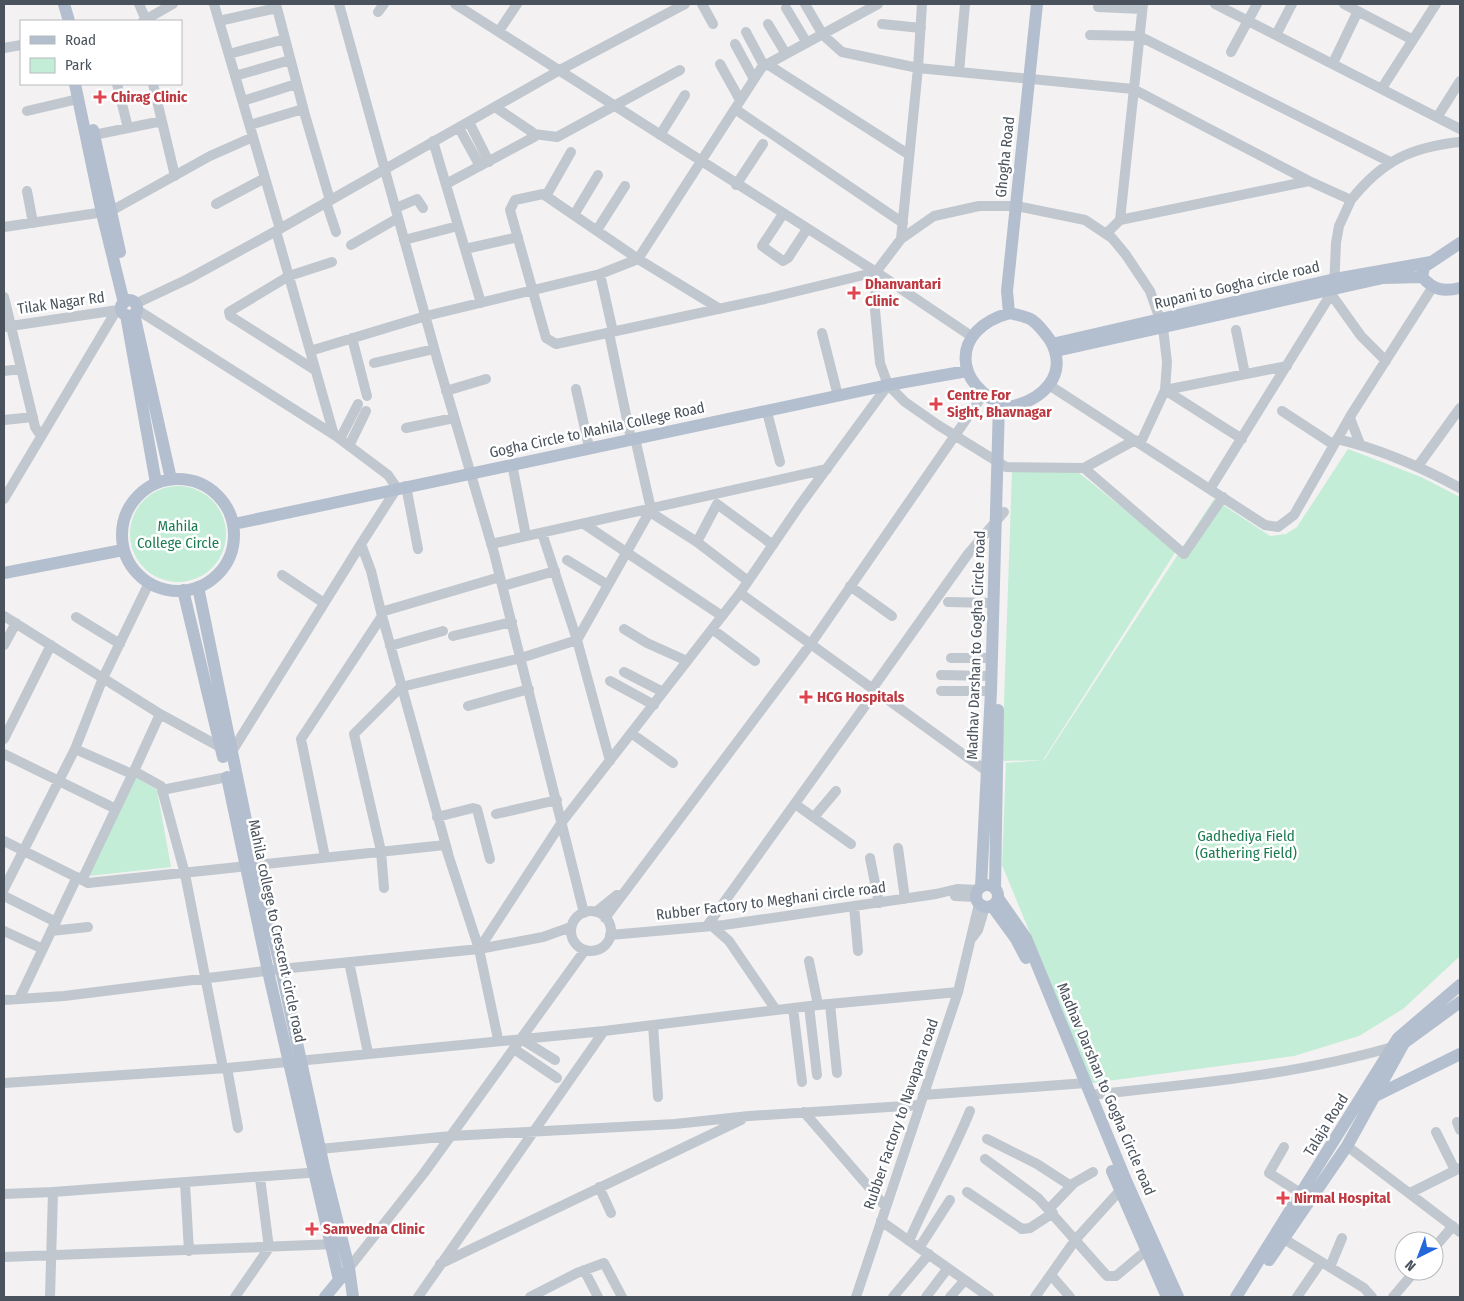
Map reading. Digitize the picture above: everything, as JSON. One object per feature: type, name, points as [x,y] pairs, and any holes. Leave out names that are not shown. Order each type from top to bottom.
[{"type":"main road","points":[[56,4],[61,20]]},
{"type":"main road","points":[[64,4],[69,20]]},
{"type":"main road","name":"Ghogha Road","points":[[1009,313],[1007,291],[1037,4]]},
{"type":"main road","points":[[75,85],[171,479]]},
{"type":"main road","points":[[83,85],[94,135],[106,212]]},
{"type":"main road","points":[[1460,243],[1424,267],[1422,277],[1432,288],[1445,292],[1460,288]]},
{"type":"main road","name":"Rupani to Gogha circle road","points":[[1334,288],[1431,262]]},
{"type":"main road","name":"Rupani to Gogha circle road","points":[[1054,348],[1162,323],[1383,278],[1422,277]]},
{"type":"main road","points":[[128,308],[156,483]]},
{"type":"main road","points":[[1009,313],[1031,320],[1045,332],[1054,348],[1056,373],[1050,385],[1030,401],[1004,406],[984,395],[967,371],[966,353],[971,336],[983,323],[1009,313]]},
{"type":"main road","name":"Gogha Circle to Mahila College Road","points":[[234,524],[470,472],[767,412],[888,385],[967,371]]},
{"type":"main road","name":"Madhav Darshan to Gogha Circle road","points":[[985,897],[992,775],[1004,406]]},
{"type":"main road","points":[[183,478],[200,483],[216,493],[227,507],[234,524],[234,542],[229,560],[218,574],[198,587],[183,590],[167,590],[149,583],[138,575],[124,550],[121,532],[125,514],[134,498],[148,486],[156,483],[183,478]]},
{"type":"main road","name":"Madhav Darshan to Gogha Circle road","points":[[992,775],[991,676],[994,603],[1001,516]]},
{"type":"main road","points":[[4,573],[124,550]]},
{"type":"main road","name":"Mahila college to Crescent circle road","points":[[198,587],[226,750],[336,1244],[339,1280]]},
{"type":"main road","name":"Mahila college to Crescent circle road","points":[[183,590],[226,750],[227,777],[250,864]]},
{"type":"main road","points":[[985,897],[1020,947],[1085,1087],[1147,1250],[1168,1297]]},
{"type":"main road","name":"Talaja Road","points":[[1244,1297],[1347,1146],[1373,1090],[1404,1032],[1460,985]]},
{"type":"main road","name":"Talaja Road","points":[[1398,1045],[1460,1002]]},
{"type":"main road","points":[[1373,1090],[1460,1044]]},
{"type":"main road","points":[[1373,1090],[1460,1054]]},
{"type":"main road","name":"Mahila college to Crescent circle road","points":[[295,1061],[320,1149],[320,1172]]},
{"type":"main road","name":"Talaja Road","points":[[1236,1297],[1302,1194],[1373,1090]]},
{"type":"main road","name":"Madhav Darshan to Gogha Circle road","points":[[1123,1187],[1178,1297]]},
{"type":"main road","name":"Mahila college to Crescent circle road","points":[[336,1244],[350,1268],[353,1297]]},
{"type":"main road","points":[[325,1297],[350,1268]]},
{"type":"street","points":[[139,4],[145,20]]},
{"type":"street","points":[[147,20],[172,4]]},
{"type":"street","points":[[214,4],[265,178],[315,370],[341,440]]},
{"type":"street","points":[[339,4],[434,349],[491,544],[584,913]]},
{"type":"street","points":[[455,4],[736,185],[876,272],[971,336]]},
{"type":"street","points":[[499,32],[516,4]]},
{"type":"street","name":"Tilak Nagar Rd","points":[[8,326],[128,308],[188,279],[278,230],[560,70],[685,4]]},
{"type":"street","points":[[702,4],[713,24]]},
{"type":"street","points":[[806,4],[822,35],[842,52],[918,68],[1133,89],[1310,182],[1351,200]]},
{"type":"street","points":[[310,351],[426,316],[600,274],[638,259],[700,161],[765,65],[878,4]]},
{"type":"street","points":[[901,239],[918,68],[922,4]]},
{"type":"street","points":[[959,72],[966,4]]},
{"type":"street","points":[[1218,4],[1460,129]]},
{"type":"street","points":[[1231,52],[1258,4]]},
{"type":"street","points":[[1276,35],[1292,4]]},
{"type":"street","points":[[1344,4],[1413,40]]},
{"type":"street","points":[[1382,88],[1436,4]]},
{"type":"street","points":[[219,21],[278,6],[296,84],[336,232]]},
{"type":"street","points":[[1098,7],[1142,7],[1120,220]]},
{"type":"street","points":[[786,8],[807,43]]},
{"type":"street","points":[[1333,63],[1358,11]]},
{"type":"street","points":[[768,24],[786,54]]},
{"type":"street","points":[[882,24],[921,28]]},
{"type":"street","points":[[746,32],[765,65],[908,154]]},
{"type":"street","points":[[1090,35],[1140,36],[1390,162]]},
{"type":"street","points":[[229,54],[285,38]]},
{"type":"street","points":[[735,44],[754,79]]},
{"type":"street","points":[[4,48],[20,45]]},
{"type":"street","points":[[235,76],[290,60]]},
{"type":"street","points":[[720,64],[738,104],[902,223]]},
{"type":"street","points":[[496,107],[534,134],[557,137],[680,70]]},
{"type":"street","points":[[1438,116],[1460,81]]},
{"type":"street","points":[[243,101],[296,84]]},
{"type":"street","points":[[118,85],[128,128]]},
{"type":"street","points":[[153,85],[175,176]]},
{"type":"street","points":[[660,135],[685,95]]},
{"type":"street","points":[[27,111],[78,99]]},
{"type":"street","points":[[250,125],[303,109]]},
{"type":"street","points":[[94,135],[162,121]]},
{"type":"street","points":[[469,122],[485,164]]},
{"type":"street","points":[[459,128],[485,164]]},
{"type":"street","points":[[446,184],[532,139],[534,134]]},
{"type":"street","points":[[4,227],[106,212],[210,156],[253,137]]},
{"type":"street","points":[[433,141],[481,303]]},
{"type":"street","points":[[1210,489],[1334,288],[1336,243],[1340,226],[1351,200],[1366,180],[1390,162],[1417,150],[1460,142]]},
{"type":"street","points":[[736,185],[763,144]]},
{"type":"street","points":[[546,196],[571,152]]},
{"type":"street","points":[[574,215],[598,175]]},
{"type":"street","points":[[216,204],[265,178]]},
{"type":"street","points":[[1106,234],[1120,220],[1310,182]]},
{"type":"street","points":[[597,230],[625,186]]},
{"type":"street","points":[[27,191],[33,223]]},
{"type":"street","points":[[720,309],[638,259],[546,196],[540,194],[512,202],[510,210],[546,338],[551,343],[556,344],[720,309],[876,272]]},
{"type":"street","points":[[351,245],[417,199],[423,208]]},
{"type":"street","points":[[979,206],[1016,206],[1085,220],[1112,238],[1150,291],[1162,323],[1166,362],[1165,390],[1137,442],[1084,468],[1002,464],[954,436],[905,402],[888,385],[880,363],[875,310],[876,272],[901,239],[934,216],[979,206]]},
{"type":"street","points":[[783,214],[762,246],[782,261],[788,258],[807,229]]},
{"type":"street","points":[[404,240],[458,226]]},
{"type":"street","points":[[465,249],[518,237]]},
{"type":"street","points":[[315,370],[229,314],[230,310],[289,276],[332,262]]},
{"type":"street","points":[[600,274],[633,438],[651,510],[748,581]]},
{"type":"street","points":[[1334,288],[1361,336],[1386,361]]},
{"type":"street","points":[[1050,385],[1265,525],[1278,527],[1294,515],[1350,418],[1432,288]]},
{"type":"street","points":[[4,297],[8,326],[33,417],[41,436]]},
{"type":"street","points":[[4,500],[41,436],[128,308],[341,440],[388,475],[402,487],[418,549]]},
{"type":"street","points":[[1236,330],[1244,374]]},
{"type":"street","points":[[822,333],[838,396]]},
{"type":"street","points":[[352,338],[367,396]]},
{"type":"street","points":[[374,363],[434,349]]},
{"type":"street","points":[[1165,390],[1287,366]]},
{"type":"street","points":[[4,371],[21,369]]},
{"type":"street","points":[[446,391],[486,379]]},
{"type":"street","points":[[479,949],[562,822],[740,593],[826,469],[888,385]]},
{"type":"street","points":[[576,389],[589,448]]},
{"type":"street","points":[[1165,390],[1242,438]]},
{"type":"street","points":[[603,918],[630,885],[810,645],[984,395]]},
{"type":"street","points":[[341,440],[362,407]]},
{"type":"street","points":[[1418,466],[1460,408]]},
{"type":"street","points":[[1282,411],[1336,442],[1360,444],[1418,466],[1460,488]]},
{"type":"street","points":[[767,412],[780,462]]},
{"type":"street","points":[[4,420],[33,417]]},
{"type":"street","points":[[406,428],[454,418]]},
{"type":"street","points":[[1350,418],[1360,444]]},
{"type":"street","points":[[512,464],[526,536]]},
{"type":"street","points":[[1084,468],[1184,554],[1223,497]]},
{"type":"street","points":[[491,544],[651,510],[826,469]]},
{"type":"street","points":[[4,616],[160,714],[226,750],[361,544],[402,487]]},
{"type":"street","points":[[697,542],[717,504],[773,545]]},
{"type":"street","points":[[384,888],[381,851],[354,734],[401,687],[521,658],[577,640],[651,510]]},
{"type":"street","points":[[776,1010],[729,941],[710,926],[968,554],[1001,516]]},
{"type":"street","points":[[584,524],[722,616]]},
{"type":"street","points":[[542,532],[577,640],[610,761]]},
{"type":"street","points":[[361,544],[372,571],[381,614],[448,854]]},
{"type":"street","points":[[567,560],[608,585]]},
{"type":"street","points":[[325,857],[300,739],[381,614],[501,582],[554,571]]},
{"type":"street","points":[[282,575],[324,603]]},
{"type":"street","points":[[88,927],[54,927],[4,889],[75,749],[103,678],[149,583]]},
{"type":"street","points":[[850,586],[892,616]]},
{"type":"street","points":[[740,593],[873,691],[992,775]]},
{"type":"street","points":[[948,602],[994,603]]},
{"type":"street","points":[[76,617],[120,644]]},
{"type":"street","points":[[453,636],[512,622]]},
{"type":"street","points":[[4,645],[16,623]]},
{"type":"street","points":[[624,629],[687,661]]},
{"type":"street","points":[[712,629],[755,661]]},
{"type":"street","points":[[390,646],[443,631]]},
{"type":"street","points":[[4,739],[51,645]]},
{"type":"street","points":[[951,658],[992,658]]},
{"type":"street","points":[[624,672],[663,692]]},
{"type":"street","points":[[941,675],[991,676]]},
{"type":"street","points":[[610,681],[654,705]]},
{"type":"street","points":[[468,706],[529,689]]},
{"type":"street","points":[[941,691],[991,692]]},
{"type":"street","points":[[19,999],[54,927],[116,809],[160,714]]},
{"type":"street","points":[[631,733],[673,763]]},
{"type":"street","points":[[75,749],[161,786],[185,874],[205,978],[238,1128]]},
{"type":"street","points":[[4,754],[116,809]]},
{"type":"street","points":[[162,790],[227,777]]},
{"type":"street","points":[[814,817],[836,791]]},
{"type":"street","points":[[496,814],[557,800]]},
{"type":"street","points":[[795,804],[851,844]]},
{"type":"street","points":[[437,817],[473,808],[477,809],[490,858]]},
{"type":"street","points":[[4,841],[88,883],[185,874],[250,864],[445,845],[479,949],[498,1040]]},
{"type":"street","points":[[898,848],[905,899]]},
{"type":"street","points":[[870,858],[879,903]]},
{"type":"street","name":"Rubber Factory to Meghani circle road","points":[[610,935],[710,926],[936,894],[985,897]]},
{"type":"street","name":"Rubber Factory to Navapara road","points":[[856,1297],[958,992],[971,940],[978,930],[985,897]]},
{"type":"street","points":[[854,906],[858,951]]},
{"type":"street","points":[[584,913],[640,932]]},
{"type":"street","points":[[4,1000],[64,996],[275,970],[479,949],[543,937],[571,927],[574,921],[584,913]]},
{"type":"street","points":[[543,937],[578,945],[591,951],[603,946],[610,935],[603,918]]},
{"type":"street","points":[[350,1268],[514,1050],[563,980],[578,945],[571,927]]},
{"type":"street","points":[[4,931],[43,949]]},
{"type":"street","points":[[810,961],[818,1075]]},
{"type":"street","points":[[349,962],[368,1053]]},
{"type":"street","points":[[4,1083],[225,1068],[604,1031],[814,1005],[958,992]]},
{"type":"street","points":[[830,1004],[836,1073]]},
{"type":"street","points":[[793,1008],[802,1082]]},
{"type":"street","points":[[653,1025],[658,1098]]},
{"type":"street","points":[[418,1297],[604,1031]]},
{"type":"street","points":[[522,1038],[555,1060]]},
{"type":"street","points":[[320,1149],[450,1136],[695,1122],[921,1100],[1085,1087],[1230,1080],[1346,1061],[1398,1045]]},
{"type":"street","points":[[514,1050],[557,1078]]},
{"type":"street","points":[[909,1241],[925,1205],[951,1157],[970,1111]]},
{"type":"street","points":[[804,1112],[886,1206]]},
{"type":"street","points":[[440,1264],[749,1116]]},
{"type":"street","points":[[695,1122],[697,1141]]},
{"type":"street","points":[[1410,1193],[1458,1169],[1436,1132]]},
{"type":"street","points":[[987,1139],[1037,1164],[1071,1186]]},
{"type":"street","points":[[1347,1146],[1458,1230],[1444,1240]]},
{"type":"street","points":[[1284,1147],[1269,1173],[1302,1194]]},
{"type":"street","points":[[985,1159],[1029,1189],[1110,1277],[1116,1276],[1147,1250]]},
{"type":"street","points":[[4,1194],[260,1178],[320,1172]]},
{"type":"street","points":[[967,1192],[1022,1229],[1030,1228],[1051,1211],[1071,1186],[1093,1172]]},
{"type":"street","points":[[235,1297],[269,1248],[260,1178]]},
{"type":"street","points":[[185,1183],[189,1251]]},
{"type":"street","points":[[599,1187],[611,1213]]},
{"type":"street","points":[[1035,1297],[1076,1240],[1123,1187]]},
{"type":"street","points":[[50,1297],[53,1192]]},
{"type":"street","points":[[920,1248],[950,1200]]},
{"type":"street","points":[[881,1221],[989,1297]]},
{"type":"street","points":[[1297,1297],[1326,1264],[1342,1238]]},
{"type":"street","points":[[1284,1239],[1364,1288],[1372,1297]]},
{"type":"street","points":[[4,1257],[336,1244]]},
{"type":"street","points":[[893,1297],[928,1254]]},
{"type":"street","points":[[530,1297],[542,1295],[584,1270],[604,1263],[622,1297]]},
{"type":"street","points":[[926,1297],[948,1268]]},
{"type":"street","points":[[584,1270],[598,1297]]},
{"type":"street","points":[[1051,1275],[1070,1297]]},
{"type":"street","points":[[950,1297],[965,1280]]},
{"type":"street","points":[[1393,1297],[1407,1281]]},
{"type":"green space","name":"Gadhediya Field (Gathering Field)","points":[[1348,449],[1421,477],[1460,497],[1460,956],[1403,1009],[1359,1036],[1294,1056],[1092,1083],[1002,865],[1006,763],[1044,760],[1214,499],[1270,536],[1286,534],[1297,527]]},
{"type":"green space","points":[[1012,472],[1078,472],[1176,551],[1043,760],[1002,761]]},
{"type":"green space","name":"Mahila College Circle","points":[[178,486],[196,490],[212,500],[222,516],[226,534],[222,552],[212,568],[196,578],[178,582],[160,578],[144,568],[134,552],[130,534],[134,516],[144,500],[160,490]]},
{"type":"green space","points":[[135,777],[157,790],[171,867],[89,876]]},
{"type":"place","name":"Chirag Clinic","points":[[100,97]]},
{"type":"place","name":"Dhanvantari Clinic","points":[[854,293]]},
{"type":"place","name":"Centre For Sight, Bhavnagar","points":[[936,404]]},
{"type":"place","name":"HCG Hospitals","points":[[806,697]]},
{"type":"place","name":"Nirmal Hospital","points":[[1283,1198]]},
{"type":"place","name":"Samvedna Clinic","points":[[312,1229]]}]
